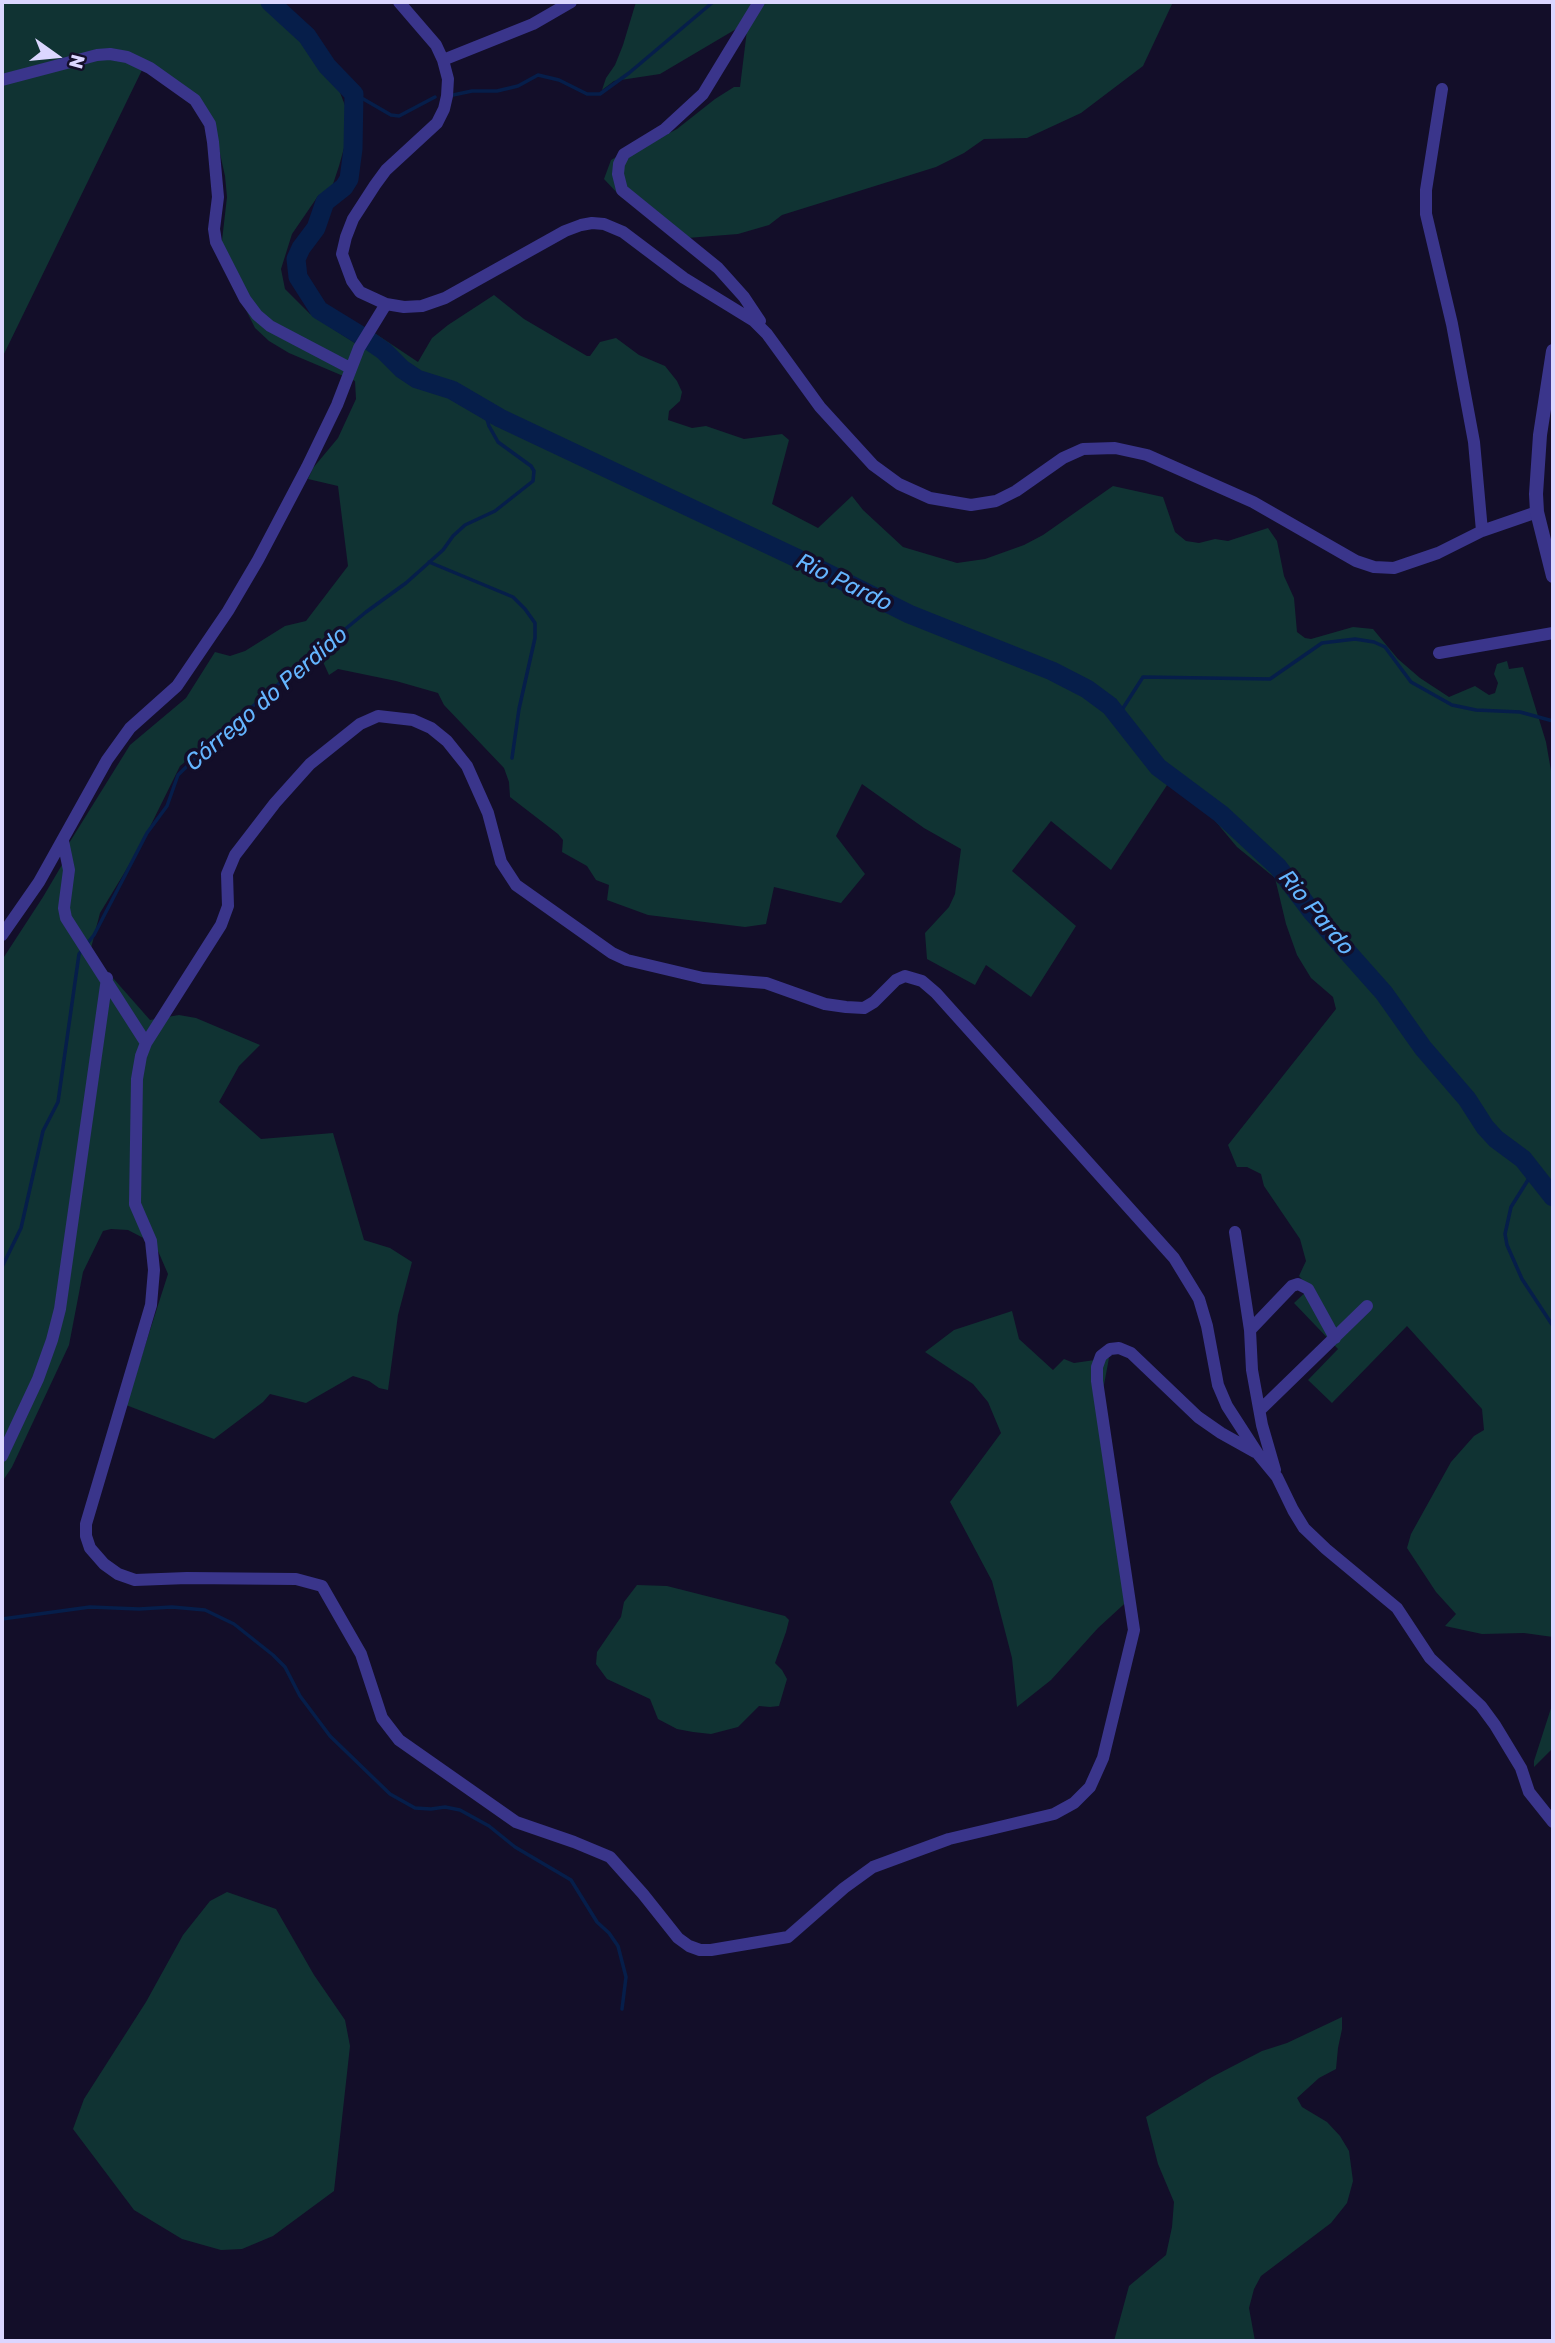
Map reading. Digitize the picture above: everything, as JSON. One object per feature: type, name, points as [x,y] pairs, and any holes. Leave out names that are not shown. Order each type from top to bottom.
[{"type":"street","points":[[399,2],[427,34],[443,60],[448,79],[444,109],[437,123],[386,170],[361,204],[346,237],[342,254],[352,281],[360,292],[386,304],[422,306],[445,298],[565,231],[592,223],[604,224],[622,232],[684,278],[754,321],[767,334]]},
{"type":"street","points":[[443,60],[533,24],[571,2]]},
{"type":"street","points":[[759,2],[703,94],[665,129],[624,154],[618,174],[622,190],[733,283],[820,407],[873,465],[899,484],[930,498],[971,505],[996,501],[1016,491],[1063,458],[1083,449],[1115,448],[1147,455],[1253,502],[1356,561],[1374,567],[1394,568],[1438,553],[1482,531],[1537,512]]},
{"type":"street","points":[[2,80],[110,54],[127,57],[150,68],[195,100],[210,124],[213,142],[218,197],[214,229],[216,242],[245,299],[270,326],[349,368]]},
{"type":"street","points":[[1442,89],[1426,190],[1426,214],[1452,324],[1474,442],[1482,531]]},
{"type":"street","points":[[2,935],[39,882],[107,760],[146,712],[177,686],[234,601],[307,467],[337,405],[349,368],[359,348],[386,304]]},
{"type":"street","points":[[1553,351],[1549,407],[1538,469],[1537,512],[1553,576]]},
{"type":"street","points":[[1439,653],[1553,633]]},
{"type":"street","points":[[1258,1454],[1198,1417],[1130,1353],[1119,1348],[1110,1349],[1101,1356],[1097,1367],[1097,1381],[1134,1630],[1104,1758],[1090,1787],[1074,1803],[1054,1814],[1022,1824],[949,1839],[873,1867],[844,1888],[788,1937],[700,1950],[678,1938],[610,1857],[516,1822],[399,1740],[382,1718],[361,1654],[322,1586],[296,1579],[135,1580],[111,1569],[90,1548],[86,1524],[151,1305],[151,1241],[135,1204],[137,1079],[141,1056],[146,1043],[221,925],[228,906],[227,874],[235,856],[275,803],[310,764],[360,724],[378,716],[413,720],[431,728],[447,741],[467,766],[488,813],[500,862],[516,885],[612,953],[627,960],[703,978],[766,983],[825,1004],[846,1007],[864,1007],[874,1002],[896,980],[905,976],[922,981],[936,993],[1174,1258],[1199,1299],[1207,1325],[1218,1384],[1227,1406],[1258,1454],[1277,1477]]},
{"type":"street","points":[[63,841],[69,870],[64,908],[66,918],[107,978],[146,1043]]},
{"type":"street","points":[[2,1456],[38,1379],[60,1309],[107,978]]},
{"type":"street","points":[[1236,1232],[1250,1330],[1252,1370],[1260,1410],[1277,1477],[1293,1510],[1304,1528],[1326,1549],[1397,1608],[1430,1658],[1481,1706],[1521,1768],[1529,1792],[1553,1822]]},
{"type":"street","points":[[1250,1330],[1292,1286],[1298,1284],[1308,1289],[1335,1338]]},
{"type":"street","points":[[1260,1410],[1367,1306]]},
{"type":"green space","points":[[2,2],[275,2],[287,13],[339,90],[346,108],[346,141],[331,190],[318,196],[292,234],[281,269],[285,289],[310,314],[361,347],[373,332],[418,362],[432,338],[494,295],[524,319],[587,356],[590,356],[600,342],[616,338],[639,355],[665,366],[682,392],[680,401],[669,411],[668,420],[692,428],[706,426],[744,439],[782,434],[789,440],[772,504],[818,528],[852,496],[863,510],[903,547],[957,563],[985,559],[1024,545],[1043,535],[1113,486],[1163,497],[1175,532],[1186,541],[1228,541],[1268,528],[1277,541],[1284,576],[1294,598],[1297,632],[1305,638],[1311,639],[1353,627],[1373,629],[1398,659],[1449,697],[1475,686],[1489,695],[1495,693],[1498,683],[1494,674],[1497,664],[1507,661],[1509,669],[1523,667],[1546,742],[1553,782],[1553,1637],[1524,1633],[1482,1634],[1445,1626],[1456,1614],[1436,1592],[1407,1548],[1411,1534],[1451,1462],[1474,1436],[1484,1430],[1482,1409],[1407,1326],[1332,1403],[1308,1380],[1338,1349],[1294,1303],[1310,1288],[1299,1276],[1306,1261],[1300,1239],[1264,1186],[1261,1174],[1247,1167],[1237,1167],[1228,1145],[1336,1009],[1333,997],[1311,978],[1297,955],[1275,878],[1237,847],[1175,773],[1111,870],[1051,821],[1012,871],[1076,926],[1031,997],[986,965],[975,985],[927,959],[925,933],[949,907],[955,894],[961,849],[924,828],[862,784],[836,836],[865,874],[841,903],[774,887],[766,924],[745,927],[648,915],[607,900],[609,885],[596,880],[587,866],[562,852],[563,840],[558,834],[510,797],[504,768],[444,705],[438,693],[338,669],[329,675],[319,653],[180,766],[140,847],[100,913],[90,952],[150,1020],[179,1015],[196,1018],[260,1045],[239,1066],[219,1102],[261,1139],[333,1133],[364,1240],[390,1248],[412,1262],[398,1315],[388,1390],[353,1376],[306,1403],[270,1394],[214,1439],[126,1405],[168,1274],[155,1244],[128,1230],[111,1229],[103,1231],[83,1272],[69,1345],[12,1467],[2,1482],[2,960],[43,897],[66,858],[66,848],[130,745],[186,698],[215,652],[230,656],[245,651],[285,626],[306,621],[348,566],[338,486],[308,479],[313,468],[338,438],[356,399],[355,381],[289,353],[269,341],[255,328],[220,258],[227,197],[215,131],[200,105],[157,75],[142,70],[2,358]]},
{"type":"green space","points":[[636,2],[1173,2],[1143,66],[1081,113],[1027,138],[984,139],[936,167],[782,215],[769,225],[738,234],[687,238],[621,197],[604,179],[611,160],[677,129],[715,99],[734,87],[740,87],[748,22],[660,74],[614,81],[602,90],[623,45]]},
{"type":"green space","points":[[1012,1311],[1019,1339],[1053,1370],[1064,1359],[1074,1363],[1109,1358],[1103,1390],[1134,1595],[1098,1628],[1051,1680],[1017,1707],[1012,1658],[992,1581],[950,1502],[1001,1433],[988,1402],[973,1384],[925,1352],[954,1330]]},
{"type":"green space","points":[[637,1585],[667,1586],[785,1616],[789,1620],[775,1663],[787,1679],[779,1706],[759,1706],[738,1727],[711,1734],[693,1732],[677,1729],[658,1719],[650,1699],[607,1679],[596,1664],[597,1652],[621,1617],[624,1602]]},
{"type":"green space","points":[[1553,1702],[1553,1748],[1534,1767],[1534,1761]]},
{"type":"green space","points":[[227,1892],[276,1909],[314,1975],[345,2020],[350,2046],[334,2191],[273,2236],[242,2249],[221,2250],[182,2239],[134,2210],[73,2129],[84,2099],[146,2002],[183,1935],[210,1901]]},
{"type":"green space","points":[[1342,2017],[1336,2069],[1319,2078],[1297,2098],[1302,2107],[1327,2122],[1340,2136],[1349,2151],[1353,2181],[1347,2203],[1331,2223],[1261,2276],[1249,2308],[1255,2341],[1114,2341],[1129,2286],[1166,2255],[1172,2227],[1174,2202],[1158,2164],[1146,2117],[1212,2077],[1262,2051],[1287,2043]]},
{"type":"waterway","name":"Rio Pardo","points":[[270,2],[307,36],[327,66],[354,94],[353,149],[349,179],[344,187],[325,202],[316,228],[296,259],[298,277],[319,310],[384,351],[417,379],[452,390],[500,418],[909,614],[1052,671],[1087,689],[1110,706],[1158,767],[1221,814],[1278,867],[1312,912],[1384,993],[1423,1048],[1467,1099],[1485,1127],[1523,1159],[1553,1197]]},
{"type":"waterway","points":[[453,95],[472,91],[497,91],[518,86],[538,75],[559,80],[587,94],[600,94],[713,2]]},
{"type":"waterway","points":[[353,93],[391,115],[399,116],[435,97]]},
{"type":"waterway","name":"Córrego do Perdido","points":[[2,1267],[21,1228],[43,1131],[58,1102],[79,954],[94,935],[147,833],[167,806],[178,775],[276,686],[366,612],[406,583],[443,550],[465,525],[495,511],[533,481],[534,471],[531,466],[498,442],[484,409]]},
{"type":"waterway","points":[[429,562],[513,597],[535,623],[535,638],[519,709],[512,758]]},
{"type":"waterway","points":[[1118,716],[1143,677],[1270,679],[1322,643],[1355,639],[1385,647],[1411,682],[1452,705],[1476,710],[1520,712],[1553,721]]},
{"type":"waterway","points":[[1533,1172],[1511,1207],[1505,1234],[1522,1279],[1553,1326]]},
{"type":"waterway","points":[[2,1619],[90,1607],[172,1607],[205,1610],[234,1624],[285,1667],[300,1696],[330,1736],[390,1794],[415,1808],[445,1807],[460,1810],[571,1880],[597,1922],[618,1946],[626,1977],[622,2009]]}]
